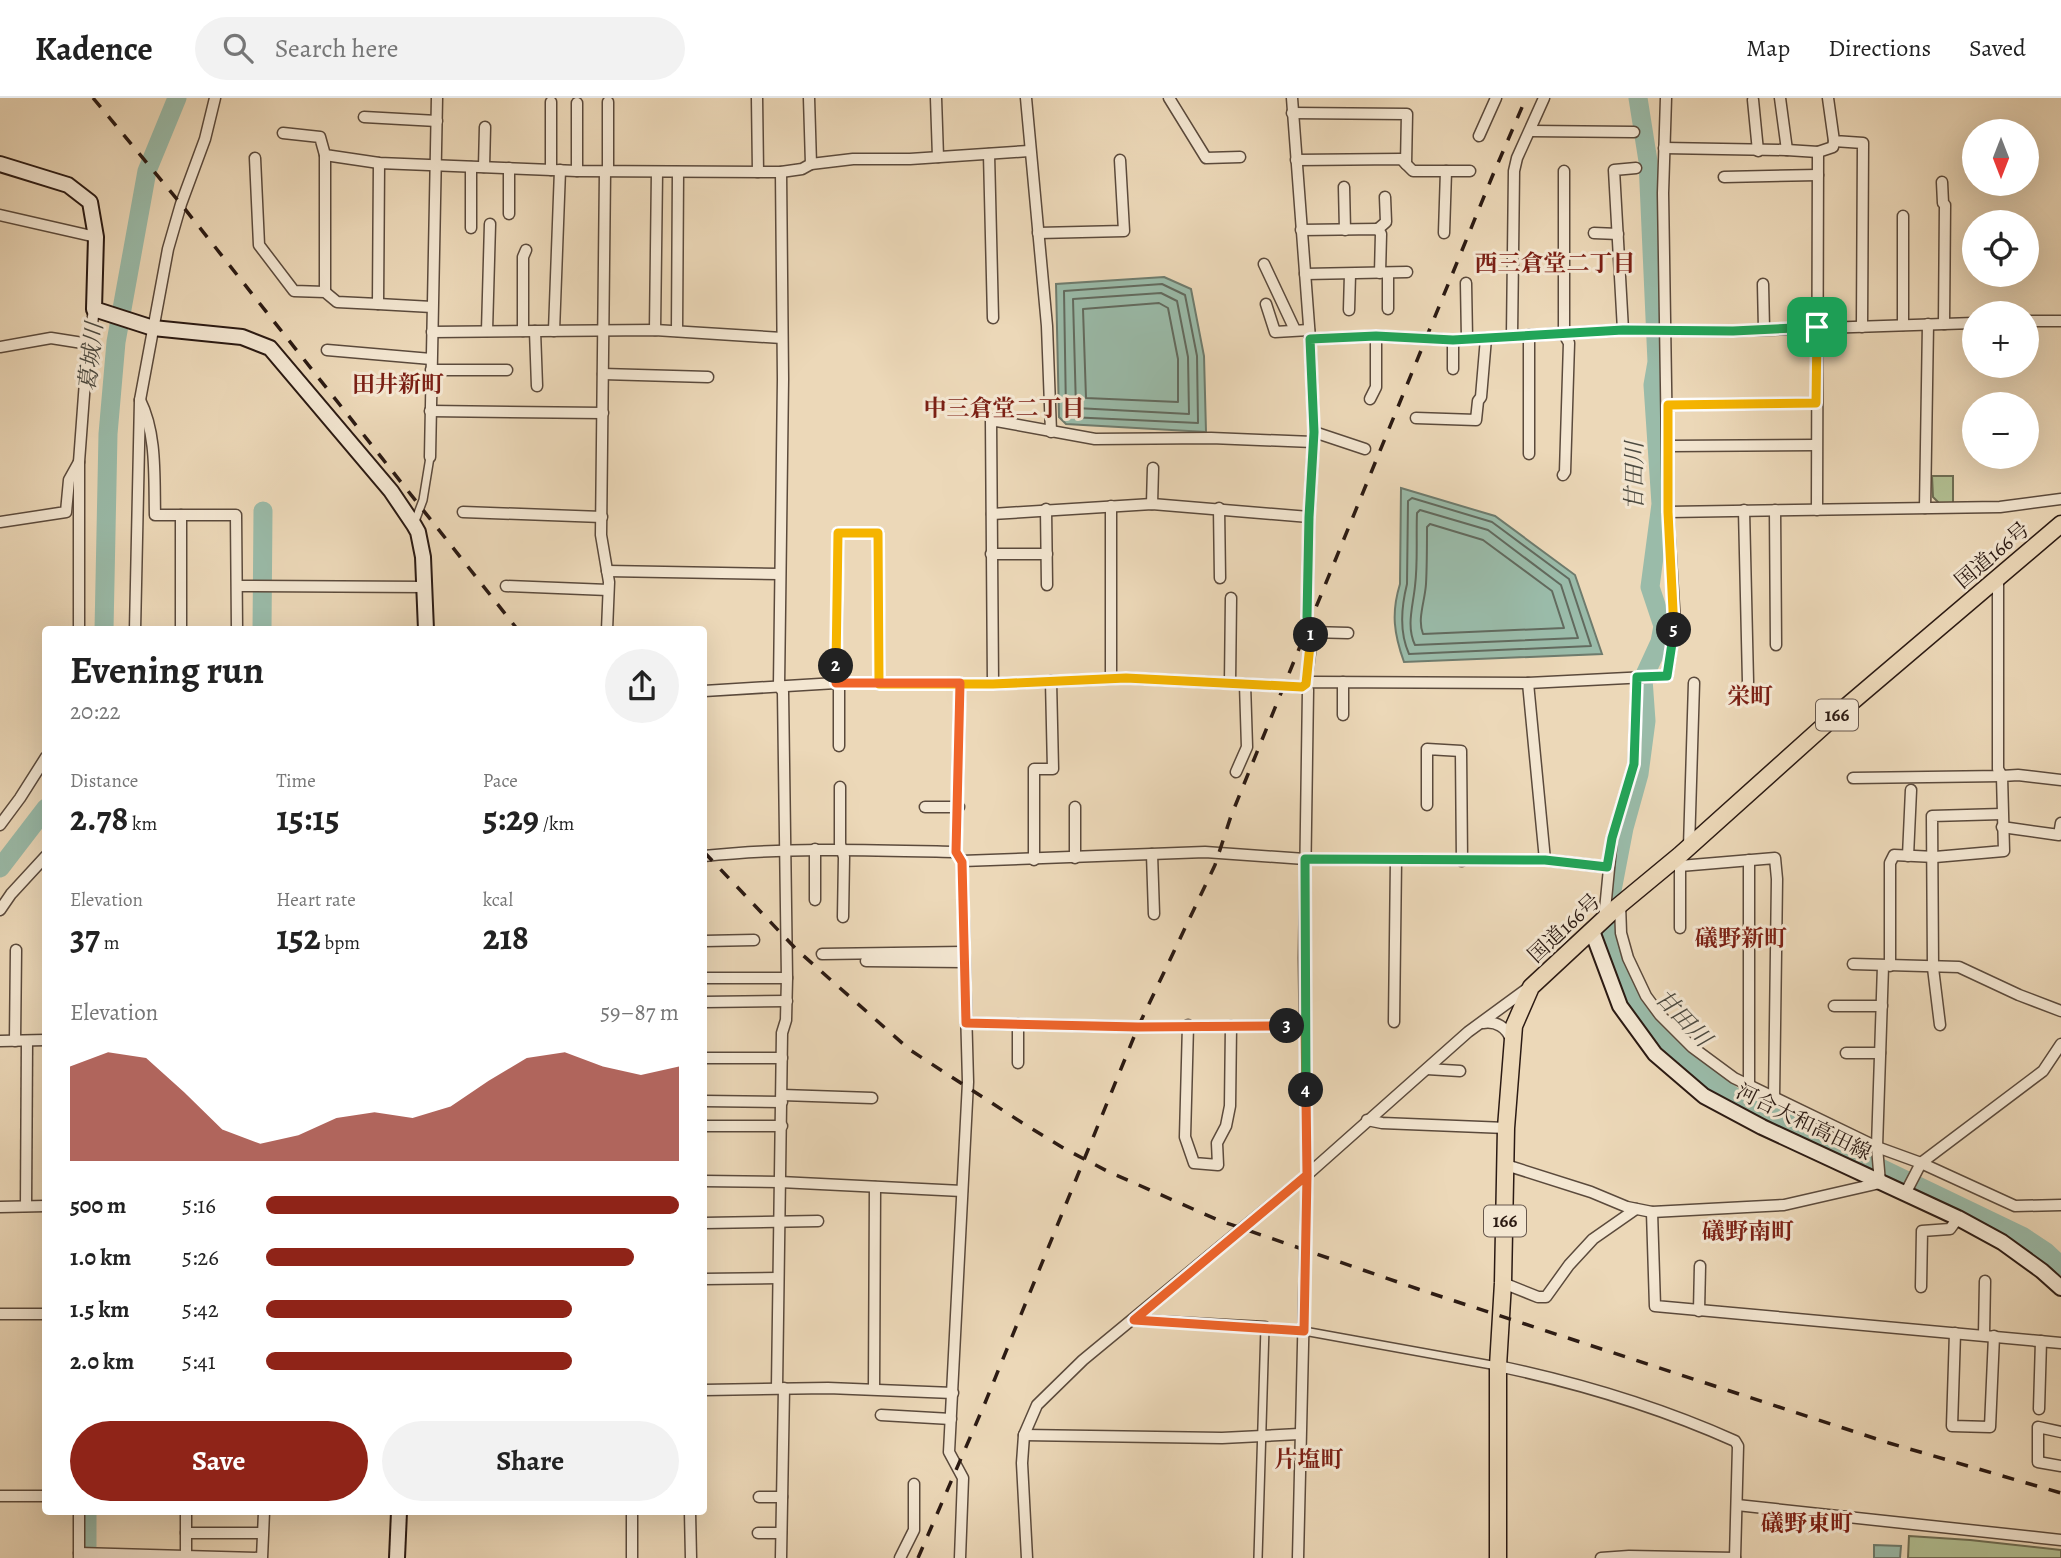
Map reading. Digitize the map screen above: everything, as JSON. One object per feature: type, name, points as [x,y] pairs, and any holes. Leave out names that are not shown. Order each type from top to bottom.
[{"type":"highway","name":"国道166号","points":[[1498,1558],[1498,1366],[1503,1283],[1506,1128],[1514,1026],[1531,986],[1608,916],[1683,856],[1828,723],[2061,524]]},
{"type":"main road","points":[[0,164],[68,186],[90,202],[96,237],[99,311],[149,326],[242,337],[270,348],[391,491],[414,525],[423,557],[426,626]]},
{"type":"main road","name":"河合大和高田線","points":[[1608,916],[1620,1006],[1655,1054],[1704,1096],[1762,1127],[1908,1190],[2002,1242],[2061,1288]]},
{"type":"main road","points":[[397,1558],[399,1515]]},
{"type":"street","points":[[135,626],[140,400],[149,326],[181,204],[205,139],[215,98]]},
{"type":"street","points":[[414,525],[423,500],[430,457],[437,98]]},
{"type":"street","points":[[757,98],[758,172]]},
{"type":"street","points":[[809,98],[811,164]]},
{"type":"street","points":[[936,98],[938,158]]},
{"type":"street","points":[[1026,98],[1047,326],[1051,432]]},
{"type":"street","points":[[1169,98],[1206,158],[1240,157]]},
{"type":"street","points":[[1292,98],[1310,334],[1314,437],[1307,617],[1312,638],[1306,684],[1307,1175],[1298,1558]]},
{"type":"street","points":[[1479,135],[1496,98]]},
{"type":"street","points":[[1513,336],[1514,171],[1517,158],[1544,98]]},
{"type":"street","points":[[707,691],[838,683],[993,684],[1111,678],[1302,687],[1306,684],[1343,682],[1528,683],[1667,676],[1675,623],[1668,512],[1667,330],[1662,192],[1666,98]]},
{"type":"street","points":[[1780,98],[1787,150]]},
{"type":"street","points":[[1664,148],[1818,152],[1833,147],[1828,98]]},
{"type":"street","points":[[1753,100],[1758,151]]},
{"type":"street","points":[[551,102],[555,170],[554,331]]},
{"type":"street","points":[[607,626],[607,571],[601,536],[608,102]]},
{"type":"street","points":[[577,103],[577,171]]},
{"type":"street","points":[[1292,113],[1407,114],[1406,164]]},
{"type":"street","points":[[364,117],[437,121]]},
{"type":"street","points":[[484,167],[485,127]]},
{"type":"street","points":[[1531,131],[1634,132]]},
{"type":"street","points":[[283,133],[320,138],[325,155],[325,292]]},
{"type":"street","points":[[1834,141],[1864,143],[1862,327]]},
{"type":"street","points":[[325,155],[379,163],[577,171],[781,172],[802,169],[811,164],[853,159],[938,158],[1029,151]]},
{"type":"street","points":[[1817,510],[1818,152]]},
{"type":"street","points":[[989,154],[993,318]]},
{"type":"street","points":[[255,158],[259,245],[294,291],[325,292],[337,302],[432,307]]},
{"type":"street","points":[[1296,160],[1401,159],[1413,171],[1469,171]]},
{"type":"street","points":[[1038,233],[1124,231],[1120,160]]},
{"type":"street","points":[[378,304],[379,163]]},
{"type":"street","points":[[471,167],[471,228]]},
{"type":"street","points":[[509,168],[509,214]]},
{"type":"street","points":[[1623,330],[1614,170],[1636,168]]},
{"type":"street","points":[[1444,233],[1446,171]]},
{"type":"street","points":[[1563,475],[1569,343],[1564,334],[1564,171]]},
{"type":"street","points":[[655,330],[657,172]]},
{"type":"street","points":[[677,331],[678,172]]},
{"type":"street","points":[[780,1558],[782,1497],[778,1278],[782,1058],[787,1001],[783,692],[779,686],[781,172]]},
{"type":"street","points":[[1724,177],[1818,176]]},
{"type":"street","points":[[1942,182],[1942,204],[1945,205],[1944,324]]},
{"type":"street","points":[[1344,187],[1345,230]]},
{"type":"street","points":[[1301,230],[1378,229],[1386,222],[1385,197]]},
{"type":"street","points":[[0,215],[96,237]]},
{"type":"street","points":[[1903,216],[1903,326]]},
{"type":"street","points":[[487,331],[490,224]]},
{"type":"street","points":[[1378,229],[1381,234],[1388,309]]},
{"type":"street","points":[[1594,233],[1618,234]]},
{"type":"street","points":[[523,331],[523,257],[526,250]]},
{"type":"street","points":[[1264,264],[1295,330]]},
{"type":"street","points":[[1305,274],[1407,272]]},
{"type":"street","points":[[1349,310],[1350,274]]},
{"type":"street","points":[[1466,283],[1467,339]]},
{"type":"street","points":[[1763,284],[1764,329]]},
{"type":"street","points":[[1266,303],[1275,332],[1295,330],[1310,334],[1453,340],[1623,330],[1962,323]]},
{"type":"street","points":[[79,626],[79,462],[89,344],[99,311]]},
{"type":"street","points":[[2039,321],[2061,321]]},
{"type":"street","points":[[1925,508],[1928,324]]},
{"type":"street","points":[[432,332],[655,330],[782,338]]},
{"type":"street","points":[[535,331],[537,386]]},
{"type":"street","points":[[1529,335],[1529,454]]},
{"type":"street","points":[[1370,399],[1376,387],[1376,336]]},
{"type":"street","points":[[0,347],[51,338],[89,344]]},
{"type":"street","points":[[1416,418],[1476,420],[1481,397],[1486,338]]},
{"type":"street","points":[[1453,340],[1453,369]]},
{"type":"street","points":[[327,350],[431,359]]},
{"type":"street","points":[[430,370],[507,370]]},
{"type":"street","points":[[603,374],[708,377]]},
{"type":"street","points":[[140,400],[148,416],[155,515],[236,515],[237,626]]},
{"type":"street","points":[[1668,405],[1816,403]]},
{"type":"street","points":[[430,411],[603,413]]},
{"type":"street","points":[[993,684],[991,420],[1095,439],[1314,437],[1365,449]]},
{"type":"street","points":[[1669,446],[1816,445]]},
{"type":"street","points":[[0,522],[66,512],[69,481],[79,462]]},
{"type":"street","points":[[1152,504],[1153,468]]},
{"type":"street","points":[[1668,512],[2000,508],[2061,499]]},
{"type":"street","points":[[992,514],[1152,504],[1309,517]]},
{"type":"street","points":[[1111,506],[1111,678]]},
{"type":"street","points":[[1219,508],[1220,578]]},
{"type":"street","points":[[1046,509],[1047,585]]},
{"type":"street","points":[[1744,510],[1748,682]]},
{"type":"street","points":[[1775,510],[1776,645]]},
{"type":"street","points":[[463,512],[602,517]]},
{"type":"street","points":[[181,515],[181,626]]},
{"type":"street","points":[[839,746],[838,533],[878,533],[879,684]]},
{"type":"street","points":[[991,554],[1046,554]]},
{"type":"street","points":[[607,571],[779,574]]},
{"type":"street","points":[[1506,1166],[1636,1209],[1653,1212],[1784,1205],[1879,1177],[1877,1150],[1880,1054],[1887,966],[1890,863],[1894,855],[1932,857],[2004,851],[2002,776],[1998,769],[1998,578]]},
{"type":"street","points":[[238,586],[425,587]]},
{"type":"street","points":[[506,586],[608,590]]},
{"type":"street","points":[[1230,683],[1231,597]]},
{"type":"street","points":[[1310,632],[1348,633]]},
{"type":"street","points":[[1637,677],[1634,764],[1612,838],[1607,867],[1608,916],[1621,933],[1628,958],[1646,996],[1660,1015],[1692,1047],[1734,1078],[1877,1150],[2015,1206],[2061,1205]]},
{"type":"street","points":[[1034,860],[1034,769],[1053,769],[1051,681]]},
{"type":"street","points":[[1343,682],[1343,715]]},
{"type":"street","points":[[960,683],[959,857],[968,1082],[949,1452],[962,1478],[960,1558]]},
{"type":"street","points":[[1528,683],[1545,860]]},
{"type":"street","points":[[1680,928],[1694,683]]},
{"type":"street","points":[[1237,772],[1247,747],[1245,684]]},
{"type":"street","points":[[1427,805],[1427,750],[1461,751],[1462,861]]},
{"type":"street","points":[[0,825],[42,763]]},
{"type":"street","points":[[1853,778],[2018,775],[2061,780]]},
{"type":"street","points":[[840,787],[841,850],[844,857],[842,917]]},
{"type":"street","points":[[1908,856],[1911,790]]},
{"type":"street","points":[[925,807],[959,807]]},
{"type":"street","points":[[1075,807],[1075,858]]},
{"type":"street","points":[[1940,1025],[1933,968],[1932,816],[2003,814]]},
{"type":"street","points":[[2003,827],[2059,835],[2061,823]]},
{"type":"street","points":[[707,856],[816,849],[1034,860],[1205,852],[1305,859],[1545,860],[1607,867]]},
{"type":"street","points":[[815,900],[816,849]]},
{"type":"street","points":[[1152,854],[1154,914]]},
{"type":"street","points":[[1683,856],[1749,860],[1775,858],[1777,892],[1774,1099]]},
{"type":"street","points":[[0,910],[42,860]]},
{"type":"street","points":[[1394,1022],[1396,860]]},
{"type":"street","points":[[1749,860],[1749,1084]]},
{"type":"street","points":[[707,941],[754,940]]},
{"type":"street","points":[[15,1041],[16,950]]},
{"type":"street","points":[[822,954],[964,957]]},
{"type":"street","points":[[866,961],[964,957]]},
{"type":"street","points":[[1853,964],[1959,967],[2061,1011]]},
{"type":"street","points":[[707,978],[787,978]]},
{"type":"street","points":[[1027,1558],[1022,1463],[1024,1435],[1037,1405],[1061,1379],[1307,1175],[1480,1023],[1531,986]]},
{"type":"street","points":[[707,1002],[787,1001]]},
{"type":"street","points":[[1834,1006],[1882,1006]]},
{"type":"street","points":[[1480,1023],[1492,1022],[1506,1030],[1512,1051]]},
{"type":"street","points":[[966,1023],[1138,1027],[1305,1026]]},
{"type":"street","points":[[1018,1024],[1018,1063]]},
{"type":"street","points":[[1188,1025],[1185,1137],[1194,1164],[1218,1165],[1217,1143],[1226,1126],[1230,1106],[1231,1026]]},
{"type":"street","points":[[0,1041],[42,1040]]},
{"type":"street","points":[[26,1206],[27,1041]]},
{"type":"street","points":[[1908,1190],[1919,1167],[2043,1071],[2061,1044]]},
{"type":"street","points":[[1846,1053],[1880,1054]]},
{"type":"street","points":[[707,1058],[782,1058]]},
{"type":"street","points":[[1427,1069],[1460,1072]]},
{"type":"street","points":[[707,1101],[872,1098]]},
{"type":"street","points":[[1367,1120],[1382,1123],[1506,1128]]},
{"type":"street","points":[[707,1126],[782,1126]]},
{"type":"street","points":[[707,1181],[962,1191]]},
{"type":"street","points":[[874,1390],[875,1187]]},
{"type":"street","points":[[0,1207],[42,1206]]},
{"type":"street","points":[[1503,1283],[1538,1297],[1546,1297],[1569,1265],[1593,1239],[1636,1209]]},
{"type":"street","points":[[1653,1212],[1655,1306],[2061,1343]]},
{"type":"street","points":[[1921,1287],[1922,1231],[1950,1229],[1958,1217]]},
{"type":"street","points":[[707,1223],[768,1223],[779,1220],[818,1222]]},
{"type":"street","points":[[1699,1311],[1700,1266]]},
{"type":"street","points":[[707,1279],[778,1278]]},
{"type":"street","points":[[1955,1333],[1952,1426],[1990,1427],[1989,1335],[1985,1281]]},
{"type":"street","points":[[0,1314],[42,1314]]},
{"type":"street","points":[[1134,1320],[1304,1331],[1498,1366],[1566,1380],[1696,1423],[1735,1441],[1738,1446],[1735,1558],[1601,1558]]},
{"type":"street","points":[[1258,1558],[1265,1327]]},
{"type":"street","points":[[2039,1409],[2041,1341]]},
{"type":"street","points":[[707,1390],[780,1388],[953,1393]]},
{"type":"street","points":[[881,1415],[951,1419]]},
{"type":"street","points":[[2061,1432],[2038,1427],[2038,1462],[2061,1466]]},
{"type":"street","points":[[1024,1435],[1222,1438],[1299,1434]]},
{"type":"street","points":[[900,1558],[914,1530],[914,1484]]},
{"type":"street","points":[[0,1496],[42,1496]]},
{"type":"street","points":[[759,1497],[782,1497]]},
{"type":"street","points":[[1737,1504],[2061,1540]]},
{"type":"street","points":[[79,1515],[79,1555],[260,1558],[264,1515]]},
{"type":"street","points":[[186,1515],[186,1556]]},
{"type":"street","points":[[632,1515],[632,1558]]},
{"type":"street","points":[[690,1515],[691,1558]]},
{"type":"street","points":[[186,1533],[262,1533]]},
{"type":"street","points":[[758,1533],[781,1533]]},
{"type":"shaded area","points":[[1932,476],[1953,476],[1953,504],[1941,505],[1933,497]]},
{"type":"shaded area","points":[[1909,1536],[2061,1550],[2061,1558],[1908,1558]]},
{"type":"water","points":[[1164,277],[1191,289],[1204,356],[1206,432],[1066,424],[1059,417],[1056,284]]},
{"type":"water","points":[[1401,488],[1495,516],[1575,575],[1602,654],[1404,662],[1396,633],[1395,614],[1400,584]]},
{"type":"water","points":[[1874,1545],[1901,1546],[1900,1558],[1874,1558]]},
{"type":"waterway","name":"葛城川","points":[[104,626],[108,434],[116,342],[147,171],[177,98]]},
{"type":"waterway","name":"甘田川","points":[[1638,98],[1648,161],[1657,362],[1653,385],[1661,504],[1650,587],[1663,626],[1660,642],[1643,679],[1646,721],[1639,774],[1624,828],[1610,901],[1608,938],[1619,972],[1639,1013],[1683,1058],[1737,1099],[2022,1236],[2061,1266]]},
{"type":"waterway","points":[[262,626],[263,511]]},
{"type":"waterway","name":"葛城川","points":[[0,868],[42,813]]},
{"type":"waterway","points":[[87,1515],[87,1558]]},
{"type":"railway","points":[[93,98],[181,204],[515,626]]},
{"type":"railway","points":[[918,1558],[985,1403],[1138,1027],[1215,865],[1231,816],[1526,98]]},
{"type":"railway","points":[[707,855],[797,950],[910,1050],[1021,1122],[1107,1171],[1218,1220],[1418,1289],[1889,1443],[2061,1493]]},
{"type":"district","name":"西三倉堂二丁目","points":[[1555,263]]},
{"type":"district","name":"田井新町","points":[[398,384]]},
{"type":"district","name":"中三倉堂二丁目","points":[[1004,408]]},
{"type":"district","name":"栄町","points":[[1750,696]]},
{"type":"district","name":"礒野新町","points":[[1741,938]]},
{"type":"district","name":"礒野南町","points":[[1748,1231]]},
{"type":"district","name":"片塩町","points":[[1309,1459]]},
{"type":"district","name":"礒野東町","points":[[1807,1523]]},
{"type":"route","points":[[1817,327],[1733,331],[1576,331],[1564,334],[1453,340],[1376,336],[1310,339],[1314,432],[1307,617],[1312,638],[1306,684],[1302,687],[1126,678],[993,684],[960,683],[879,684],[878,533],[838,533],[836,683],[879,684],[960,683],[956,852],[962,862],[966,1023],[1138,1027],[1305,1026],[1307,1175],[1304,1331],[1134,1320],[1307,1175],[1305,859],[1545,860],[1607,867],[1612,838],[1634,764],[1637,677],[1667,676],[1675,623],[1668,512],[1668,405],[1816,403],[1817,327]]}]
